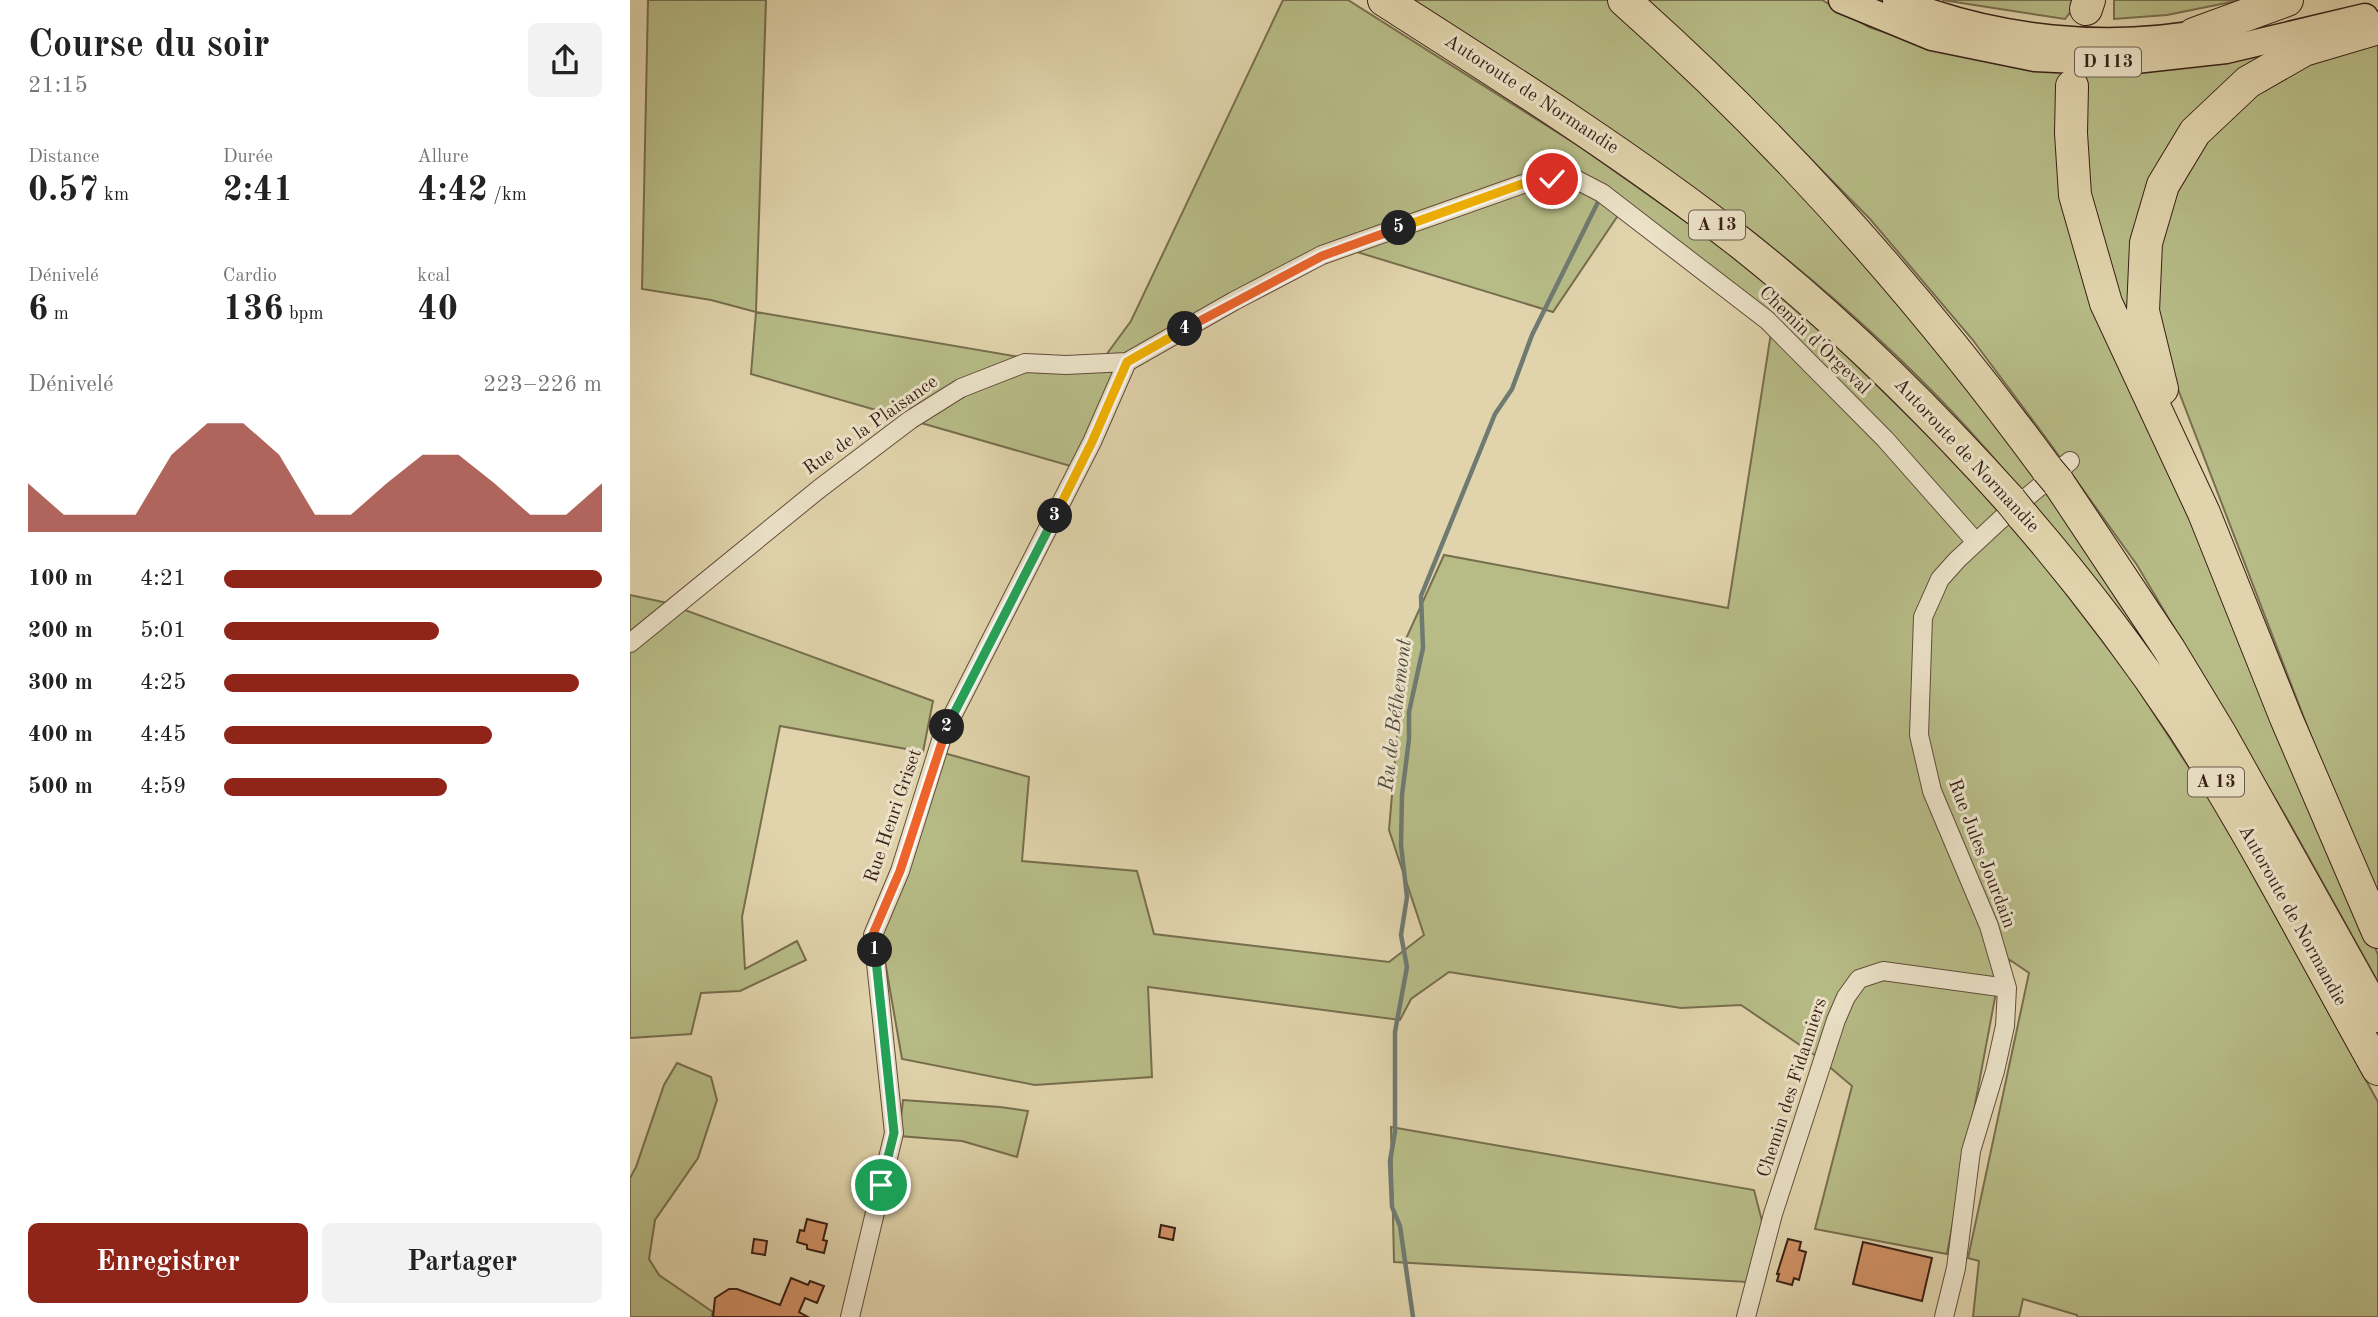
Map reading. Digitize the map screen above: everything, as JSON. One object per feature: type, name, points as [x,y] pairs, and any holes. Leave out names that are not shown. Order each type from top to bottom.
[{"type":"highway","name":"Autoroute de Normandie","points":[[1384,0],[1618,152],[1743,245],[1902,385],[2016,508],[2095,604],[2184,729],[2262,860],[2378,1069]]},
{"type":"highway","name":"Autoroute de Normandie","points":[[1624,0],[1752,122],[1869,246],[2058,471],[2221,735],[2378,1016]]},
{"type":"highway","points":[[2194,34],[2287,0]]},
{"type":"highway","points":[[2204,513],[2160,381],[2143,311],[2146,243],[2163,186],[2195,132],[2248,82],[2304,50],[2378,27]]},
{"type":"highway","points":[[2072,86],[2071,133],[2075,195],[2106,303],[2204,513],[2286,718],[2378,932]]},
{"type":"main road","name":"D 113","points":[[1842,0],[1932,37],[2035,58],[2117,62],[2226,50],[2378,14]]},
{"type":"main road","name":"D 113","points":[[1896,0],[1937,17],[2031,36],[2098,42],[2194,34],[2361,0]]},
{"type":"street","name":"Rue de la Plaisance","points":[[630,643],[818,488],[910,420],[961,388],[1025,363],[1066,365],[1127,362],[1234,300],[1322,256],[1510,189],[1552,179],[1575,179],[1602,193]]},
{"type":"street","name":"Chemin d'Orgeval","points":[[1602,193],[1767,320],[1885,439],[1976,542]]},
{"type":"street","name":"Rue Henri Griset","points":[[850,1317],[894,1133],[873,934],[900,871],[943,734],[1092,442],[1127,362]]},
{"type":"street","name":"Rue Jules Jourdain","points":[[1944,1317],[1956,1268],[1971,1151],[2005,1026],[2007,988],[1989,926],[1932,791],[1919,735],[1923,617],[1940,579],[1976,542],[2058,471]]},
{"type":"street","name":"Chemin des Fidanniers","points":[[1746,1317],[1773,1214],[1836,1020],[1846,997],[1859,979],[1883,971],[2007,988]]},
{"type":"green space","points":[[648,0],[766,0],[756,312],[711,300],[642,289]]},
{"type":"green space","points":[[1283,0],[1348,0],[1579,146],[1752,268],[1832,341],[1955,462],[2038,557],[2132,680],[2220,815],[2378,1102],[2378,1317],[2077,1317],[2023,1299],[2019,1317],[1973,1317],[1979,1261],[1968,1258],[2029,973],[2010,960],[1997,987],[1947,1254],[1815,1229],[1852,1086],[1819,1058],[1741,1005],[1681,1008],[1449,972],[1411,999],[1400,1020],[1148,987],[1152,1077],[1035,1085],[902,1059],[877,915],[944,753],[1029,777],[1022,861],[1137,871],[1154,934],[1389,962],[1424,935],[1389,830],[1405,641],[1444,555],[1728,608],[1771,333],[1621,211],[1553,312],[1344,248],[1129,369],[1081,469],[751,374],[756,312],[1095,370],[1131,321]]},
{"type":"green space","points":[[1408,0],[1608,0],[1684,65],[1857,249],[2075,522],[2202,723],[2059,536],[1968,429],[1894,353],[1770,246],[1684,181],[1583,112]]},
{"type":"green space","points":[[1648,0],[1822,0],[1869,27],[1927,46],[1998,64],[2089,73],[2294,44],[2179,141],[2136,346],[2084,188],[2083,131],[2088,88],[2067,87],[2070,185],[2378,955],[2378,982],[2289,822],[2137,565],[2046,438],[1972,339],[1870,219]]},
{"type":"green space","points":[[1942,0],[2080,0],[2065,19]]},
{"type":"green space","points":[[2114,0],[2241,0],[2167,15],[2114,19]]},
{"type":"green space","points":[[2378,35],[2378,911],[2171,371],[2163,341],[2153,274],[2171,203],[2212,134],[2255,88]]},
{"type":"green space","points":[[630,595],[663,602],[933,701],[923,752],[780,726],[742,917],[745,969],[797,941],[806,960],[740,991],[701,993],[691,1034],[630,1038]]},
{"type":"green space","points":[[677,1063],[711,1077],[717,1100],[698,1158],[655,1220],[649,1259],[659,1275],[713,1312],[711,1317],[630,1317],[630,1178],[664,1085]]},
{"type":"green space","points":[[903,1100],[1028,1111],[1017,1157],[962,1141],[899,1136]]},
{"type":"green space","points":[[1391,1127],[1754,1190],[1763,1225],[1747,1282],[1394,1262]]},
{"type":"building","points":[[807,1219],[827,1224],[823,1240],[827,1241],[824,1253],[807,1249],[807,1245],[797,1242]]},
{"type":"building","points":[[1161,1225],[1175,1228],[1173,1240],[1159,1237]]},
{"type":"building","points":[[754,1239],[767,1241],[765,1255],[752,1253]]},
{"type":"building","points":[[1788,1239],[1801,1242],[1799,1250],[1806,1252],[1799,1280],[1794,1278],[1792,1285],[1777,1281]]},
{"type":"building","points":[[1863,1242],[1932,1258],[1922,1301],[1853,1284]]},
{"type":"building","points":[[791,1278],[808,1285],[810,1281],[824,1286],[817,1303],[805,1298],[799,1312],[808,1317],[713,1317],[715,1298],[729,1289],[737,1289],[780,1305]]},
{"type":"waterway","name":"Ru de Béthemont","points":[[1413,1317],[1400,1226],[1392,1207],[1390,1161],[1395,1132],[1395,1032],[1407,967],[1401,935],[1407,897],[1401,845],[1402,795],[1409,739],[1409,712],[1423,648],[1421,596],[1495,414],[1512,389],[1532,335],[1601,196]]},
{"type":"route","points":[[881,1185],[894,1133],[873,934],[900,871],[943,734],[1092,442],[1127,362],[1234,300],[1322,256],[1522,184],[1552,179]]}]
